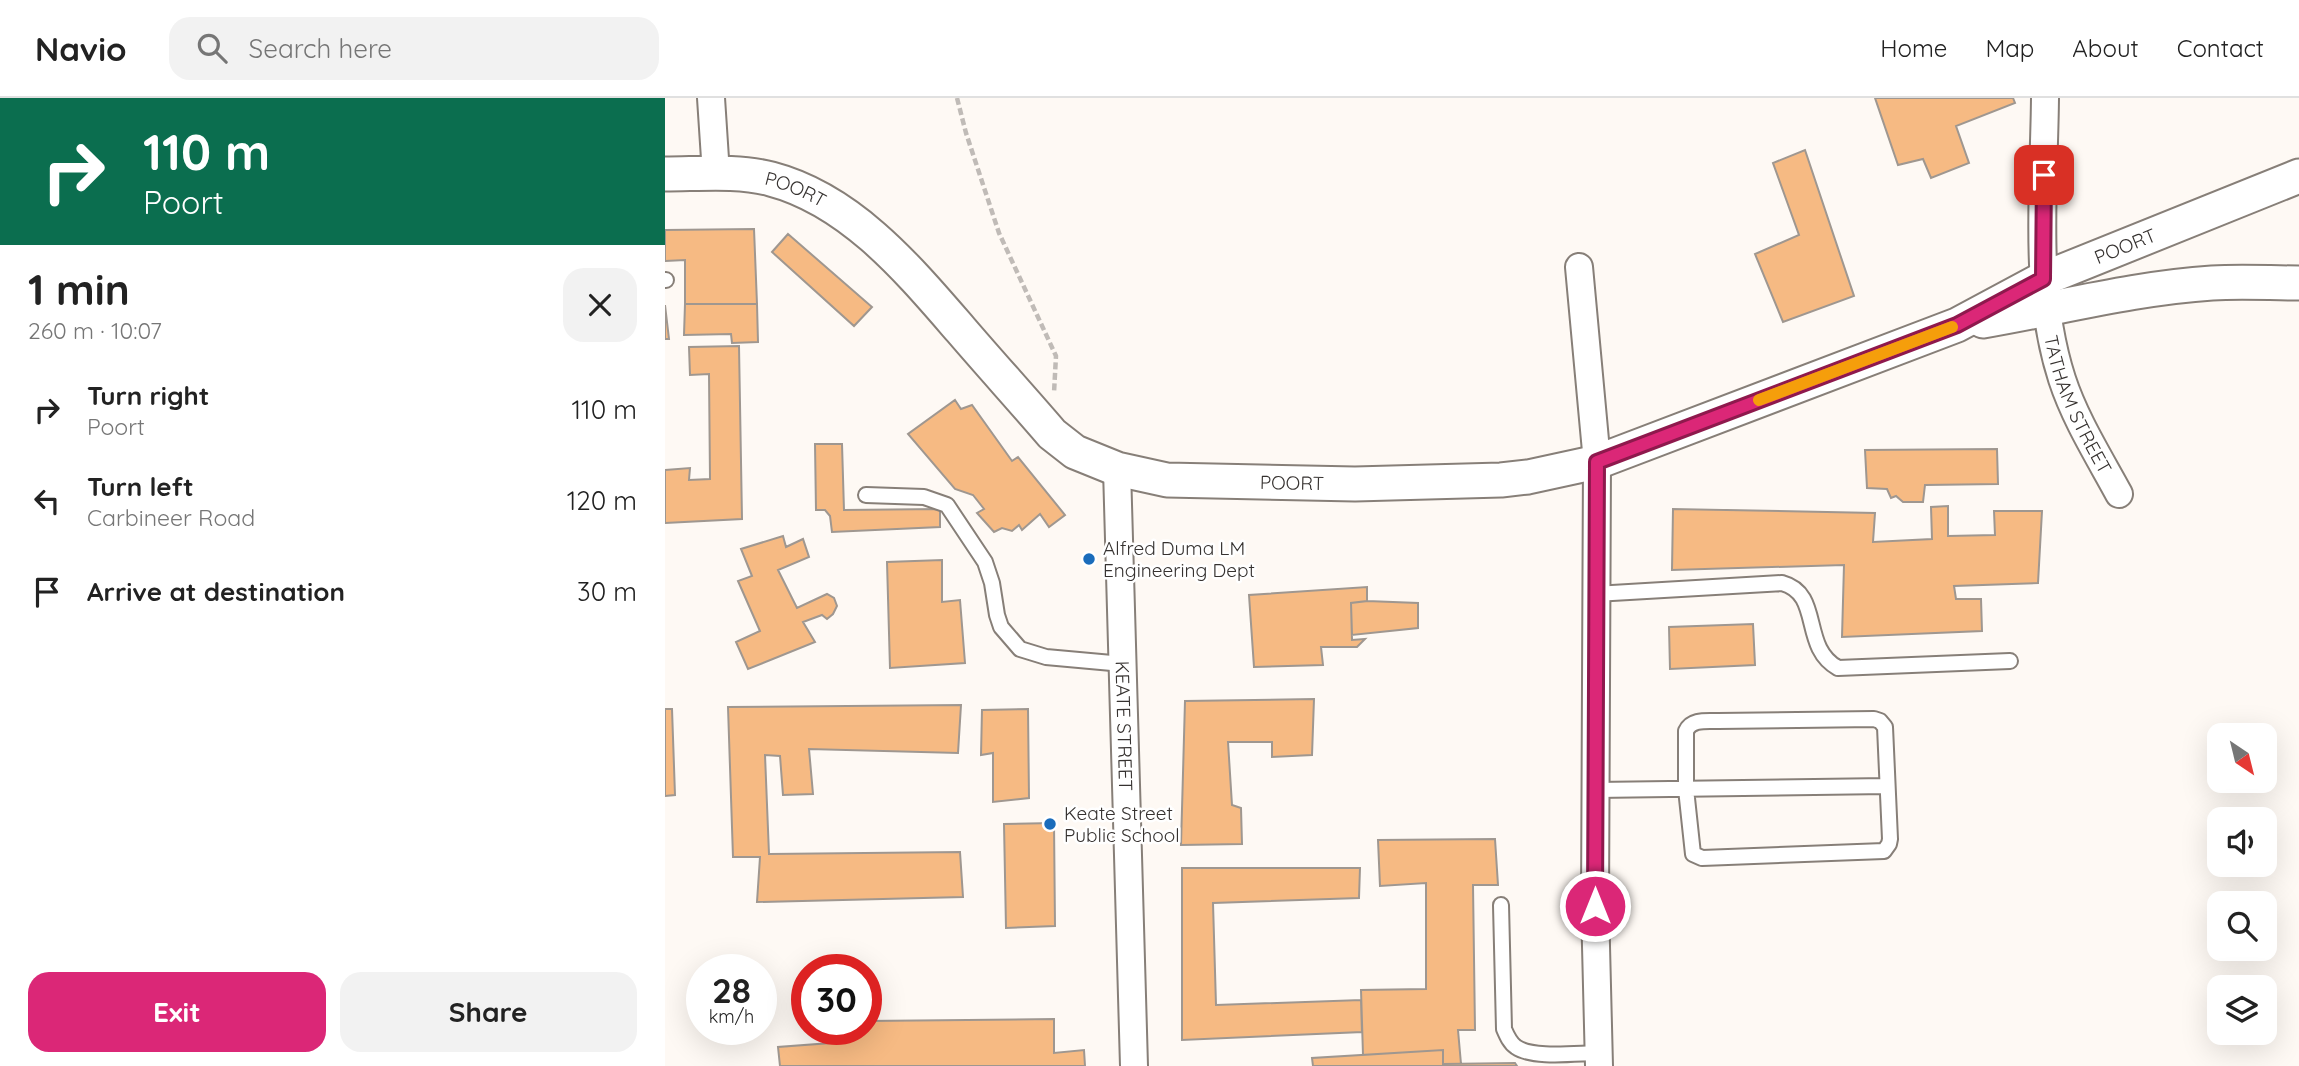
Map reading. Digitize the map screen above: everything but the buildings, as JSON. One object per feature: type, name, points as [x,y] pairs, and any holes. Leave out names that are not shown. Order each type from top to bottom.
[{"type":"street","points":[[711,98],[716,174]]},
{"type":"street","name":"TATHAM STREET","points":[[2045,98],[2044,294],[2066,389],[2119,494]]},
{"type":"street","name":"POORT","points":[[665,174],[750,176],[790,185],[816,197],[856,223],[909,271],[1052,434],[1075,452],[1117,469],[1180,481],[1355,484],[1501,480],[1597,462],[2044,294],[2299,176]]},
{"type":"street","points":[[1579,267],[1597,462],[1595,906],[1599,1060]]},
{"type":"street","name":"POORT","points":[[2044,294],[2094,299],[2212,283],[2299,282]]},
{"type":"street","name":"KEATE STREET","points":[[1117,469],[1135,1066]]},
{"type":"lane","points":[[866,495],[924,497],[947,505],[985,562],[1001,627],[1020,649],[1046,657],[1123,664]]},
{"type":"lane","points":[[1595,594],[1782,583],[1793,586],[1799,592],[1808,609],[1821,654],[1838,668],[2010,662]]},
{"type":"lane","points":[[1880,721],[1885,727],[1889,844],[1884,851],[1702,858],[1693,854],[1690,848],[1686,789],[1686,731],[1694,722],[1880,721]]},
{"type":"lane","points":[[1596,790],[1887,786]]},
{"type":"lane","points":[[1501,905],[1504,1029],[1510,1041],[1525,1051],[1599,1060]]},
{"type":"path","points":[[957,98],[999,233],[1056,356],[1052,434]]},
{"type":"slow traffic","points":[[1759,400],[1952,327]]},
{"type":"place","name":"Alfred Duma LM Engineering Dept","points":[[1089,559]]},
{"type":"place","name":"Keate Street Public School","points":[[1050,824]]},
{"type":"route","points":[[1595,906],[1597,462],[1957,325],[2043,279],[2044,175]]}]
